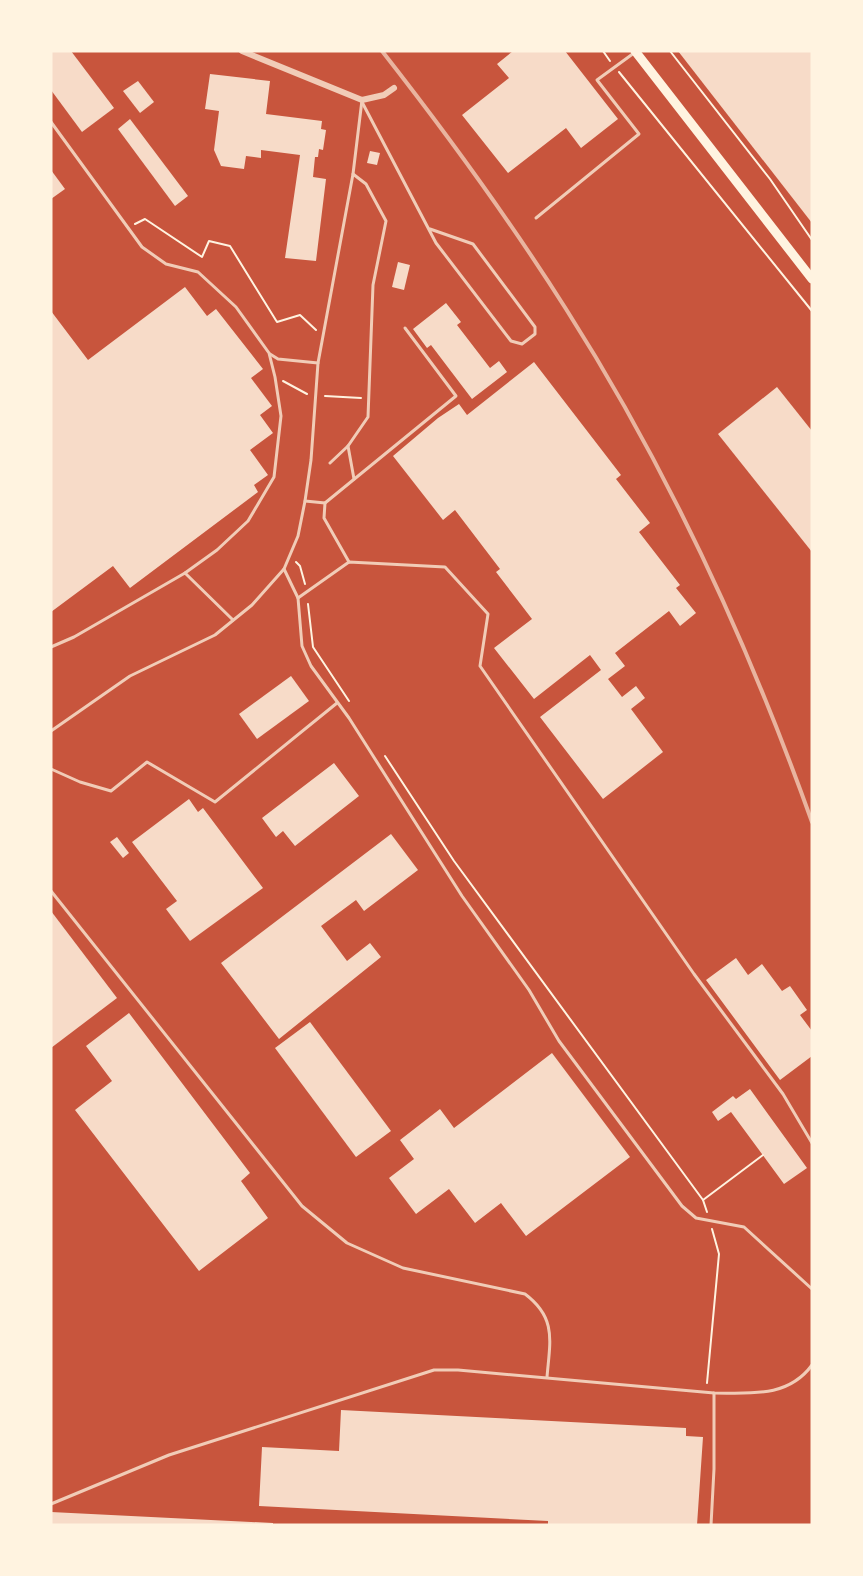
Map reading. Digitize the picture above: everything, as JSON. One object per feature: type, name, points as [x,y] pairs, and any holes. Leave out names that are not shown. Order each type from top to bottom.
[{"type":"main road","points":[[634,51],[812,279]]},
{"type":"street","points":[[242,51],[362,100],[384,95],[394,88]]},
{"type":"lane","points":[[536,218],[639,134],[597,80],[634,51]]},
{"type":"lane","points":[[51,731],[130,675],[214,634],[252,605],[284,569],[298,536],[305,501],[312,451],[318,363],[353,174],[362,100]]},
{"type":"lane","points":[[362,100],[436,243],[511,341],[522,344],[535,334],[535,327],[473,244],[430,229]]},
{"type":"lane","points":[[51,122],[142,247],[166,264],[198,272],[236,307],[268,353],[276,377],[281,416],[274,477],[248,521],[217,550],[185,573],[74,638],[51,647]]},
{"type":"lane","points":[[330,463],[348,446],[368,417],[373,285],[386,221],[366,184],[353,174]]},
{"type":"lane","points":[[305,501],[325,502],[456,396],[405,328]]},
{"type":"lane","points":[[268,353],[278,359],[318,363]]},
{"type":"lane","points":[[348,446],[354,480]]},
{"type":"lane","points":[[325,502],[324,518],[350,562]]},
{"type":"lane","points":[[298,598],[350,562],[445,567],[488,614],[480,666],[694,974],[783,1094],[812,1143]]},
{"type":"lane","points":[[284,569],[298,598],[302,646],[311,666],[338,702],[462,896],[529,990],[559,1041],[682,1206],[696,1218],[744,1227],[812,1289]]},
{"type":"lane","points":[[185,573],[233,620]]},
{"type":"lane","points":[[51,770],[111,791],[147,762],[215,802],[338,702]]},
{"type":"lane","points":[[51,891],[302,1206],[347,1243],[403,1268],[525,1294],[539,1305],[548,1320],[547,1377]]},
{"type":"lane","points":[[51,1504],[169,1455],[434,1370],[547,1377],[714,1393],[789,1388],[812,1365]]},
{"type":"lane","points":[[711,1525],[714,1393]]},
{"type":"path","points":[[603,51],[812,311]]},
{"type":"path","points":[[670,51],[770,180],[812,240]]},
{"type":"path","points":[[128,228],[145,219],[202,257],[209,241],[230,246],[278,322],[300,315],[322,336]]},
{"type":"path","points":[[290,555],[300,566],[307,592],[313,647],[351,705]]},
{"type":"path","points":[[383,754],[454,861],[703,1200],[719,1254],[706,1392]]},
{"type":"path","points":[[703,1200],[763,1155]]},
{"type":"building","points":[[51,51],[71,51],[114,108],[82,132],[51,90]]},
{"type":"building","points":[[513,51],[565,51],[618,119],[581,148],[566,128],[508,173],[462,115],[509,78],[497,64]]},
{"type":"building","points":[[678,51],[812,51],[812,223]]},
{"type":"building","points":[[210,74],[270,81],[266,114],[322,121],[321,129],[326,130],[323,150],[319,149],[318,157],[315,157],[313,177],[326,179],[316,261],[285,258],[300,155],[261,150],[261,158],[246,156],[244,169],[221,166],[214,150],[219,111],[205,109]]},
{"type":"building","points":[[138,81],[154,102],[140,113],[123,91]]},
{"type":"building","points":[[130,119],[188,196],[175,206],[118,129]]},
{"type":"building","points":[[370,151],[380,153],[377,165],[367,163]]},
{"type":"building","points":[[51,170],[65,189],[51,199]]},
{"type":"building","points":[[398,262],[410,265],[404,290],[392,287]]},
{"type":"building","points":[[185,287],[207,316],[216,309],[263,369],[251,378],[272,406],[260,415],[273,433],[250,450],[268,475],[254,485],[258,492],[130,588],[113,566],[51,612],[51,311],[88,360]]},
{"type":"building","points":[[446,303],[461,322],[457,325],[490,368],[499,361],[507,372],[472,399],[431,345],[427,348],[413,329]]},
{"type":"building","points":[[534,362],[621,475],[616,479],[650,523],[639,532],[680,585],[676,588],[696,613],[680,626],[669,611],[615,653],[625,666],[608,679],[622,697],[636,686],[645,698],[631,709],[663,752],[603,799],[540,717],[601,670],[590,655],[534,699],[494,648],[532,619],[496,572],[500,569],[455,510],[443,520],[393,456],[438,418],[459,404],[467,415]]},
{"type":"building","points":[[777,387],[812,431],[812,552],[718,434]]},
{"type":"building","points":[[291,676],[309,701],[257,739],[239,714]]},
{"type":"building","points":[[334,763],[359,796],[295,846],[283,831],[276,837],[262,818]]},
{"type":"building","points":[[189,799],[198,812],[203,808],[263,888],[190,941],[166,909],[177,901],[132,842]]},
{"type":"building","points":[[391,834],[418,870],[364,911],[356,900],[321,926],[347,961],[370,943],[381,957],[279,1039],[221,963]]},
{"type":"building","points":[[117,837],[129,853],[123,858],[110,842]]},
{"type":"building","points":[[51,911],[117,998],[51,1048]]},
{"type":"building","points":[[736,958],[748,975],[762,964],[782,991],[790,986],[807,1010],[800,1015],[812,1031],[812,1056],[780,1080],[706,980]]},
{"type":"building","points":[[129,1013],[250,1173],[241,1181],[268,1218],[199,1271],[75,1110],[112,1081],[86,1046]]},
{"type":"building","points":[[310,1022],[391,1131],[356,1157],[275,1048]]},
{"type":"building","points":[[552,1053],[630,1157],[526,1236],[501,1203],[475,1223],[449,1189],[416,1214],[389,1178],[414,1159],[400,1140],[440,1109],[454,1128]]},
{"type":"building","points":[[750,1089],[807,1168],[784,1184],[731,1112],[718,1121],[712,1112],[733,1096],[736,1099]]},
{"type":"building","points":[[341,1410],[686,1428],[686,1436],[703,1437],[697,1525],[548,1525],[548,1521],[259,1506],[262,1447],[339,1451]]},
{"type":"building","points":[[51,1512],[273,1523],[273,1525],[51,1525]]},
{"type":"railway","points":[[382,51],[454,145],[522,242],[566,309],[638,431],[672,494],[733,623],[812,822]]}]
